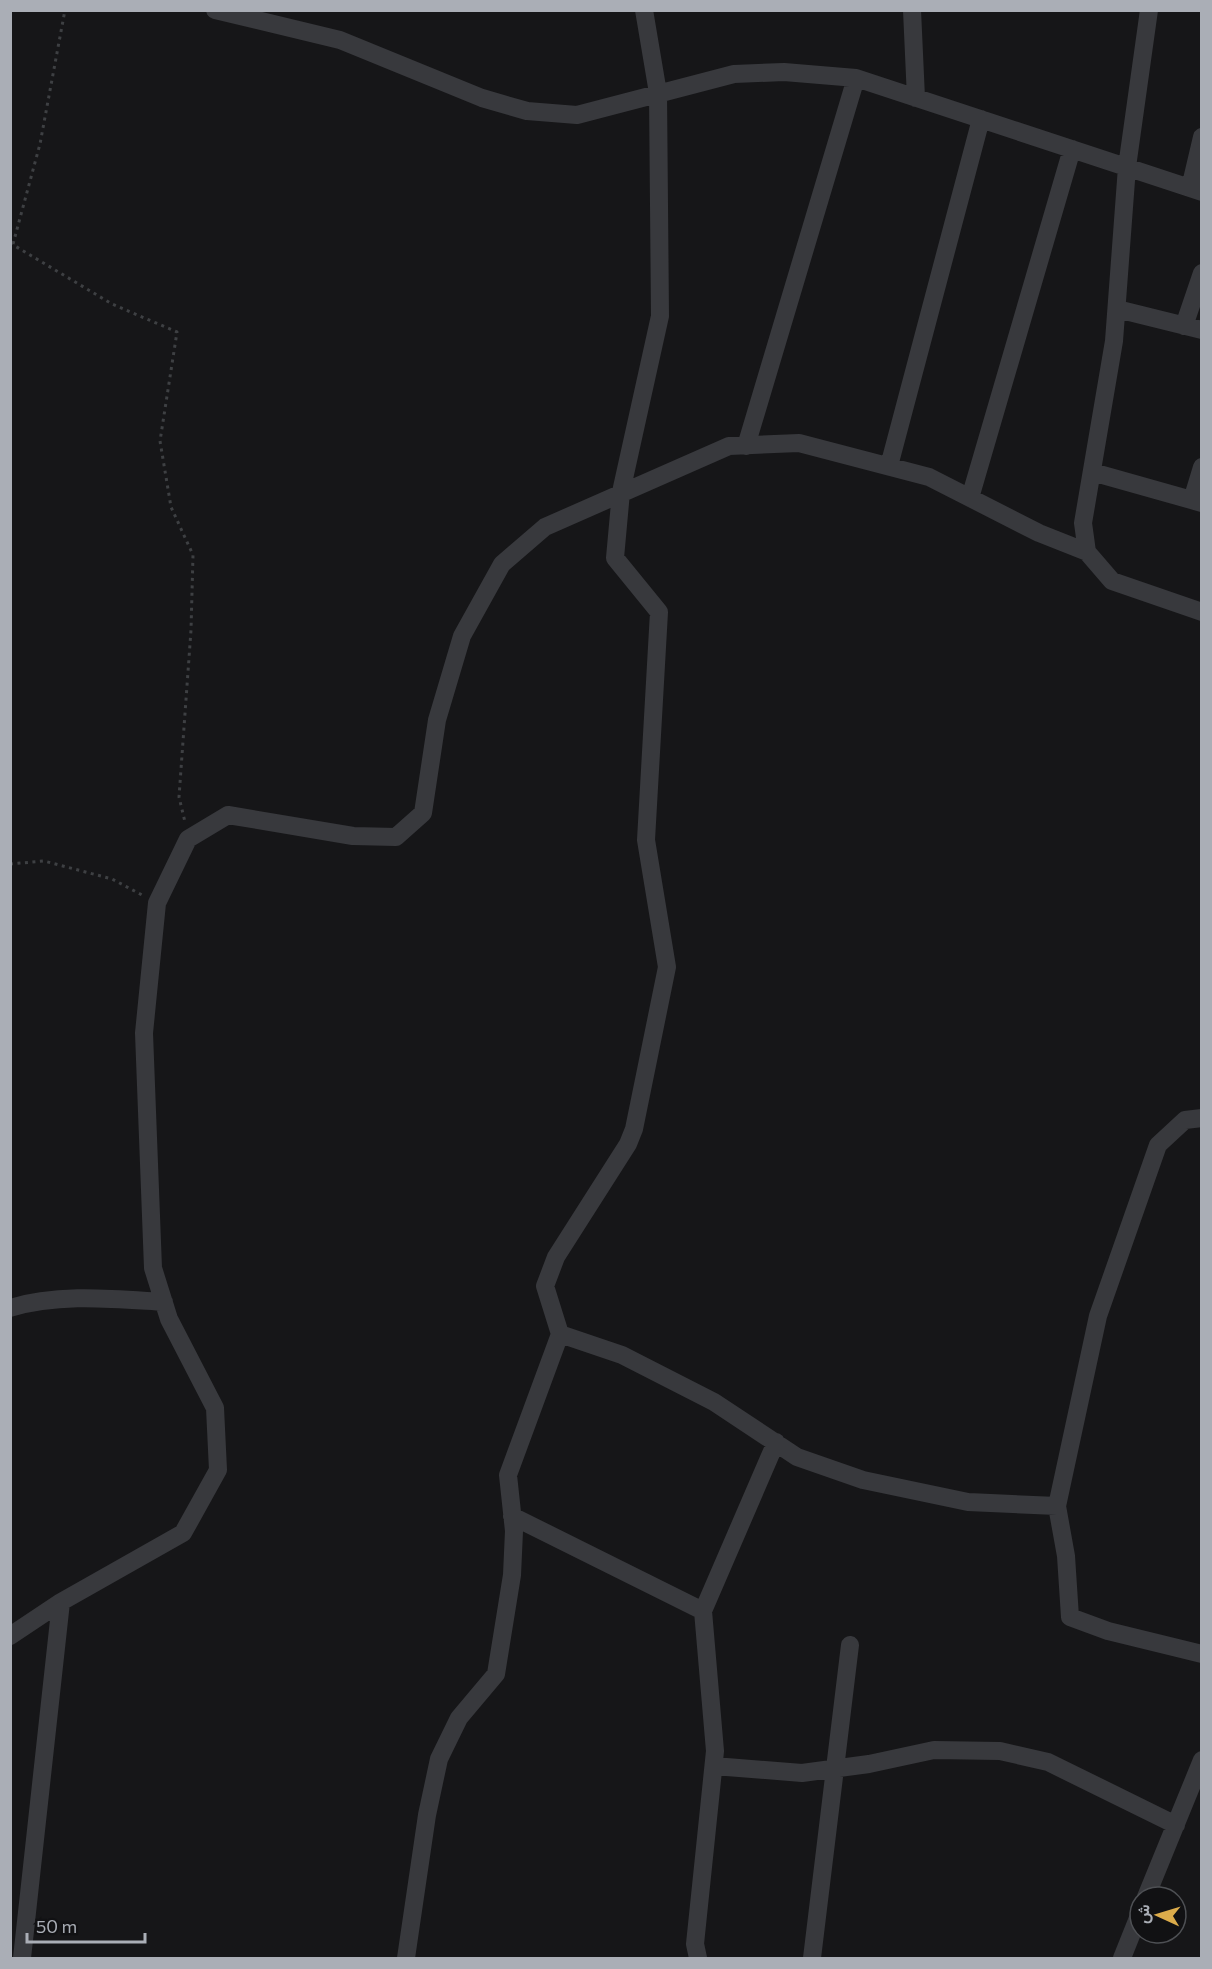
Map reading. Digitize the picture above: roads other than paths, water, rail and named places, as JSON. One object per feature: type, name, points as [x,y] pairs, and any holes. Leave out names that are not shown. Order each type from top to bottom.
[{"type":"street","points":[[215,10],[340,40],[482,98],[527,111],[577,115],[734,74],[784,72],[856,78],[1196,190],[1202,137]]},
{"type":"street","points":[[406,1959],[427,1815],[439,1759],[459,1718],[496,1674],[512,1575],[514,1531],[508,1475],[560,1334],[545,1286],[555,1257],[631,1136],[667,967],[646,840],[659,612],[615,558],[621,492],[660,315],[658,93],[644,10]]},
{"type":"street","points":[[912,10],[916,98]]},
{"type":"street","points":[[1087,552],[1083,523],[1114,341],[1127,167],[1149,10]]},
{"type":"street","points":[[746,446],[856,78]]},
{"type":"street","points":[[889,466],[981,119]]},
{"type":"street","points":[[970,498],[1072,149]]},
{"type":"street","points":[[1117,309],[1193,328],[1202,273]]},
{"type":"street","points":[[10,1636],[61,1602],[183,1533],[218,1470],[215,1408],[169,1319],[153,1268],[144,1033],[157,903],[188,838],[228,815],[353,836],[396,837],[423,813],[437,720],[462,636],[502,564],[545,527],[729,446],[799,443],[929,477],[1039,533],[1087,552],[1112,581],[1202,612]]},
{"type":"street","points":[[1092,472],[1197,501],[1202,467]]},
{"type":"street","points":[[1202,1118],[1185,1120],[1158,1145],[1098,1316],[1057,1506],[1066,1556],[1070,1617],[1108,1631],[1202,1654]]},
{"type":"street","points":[[10,1308],[27,1303],[103,1298],[164,1302]]},
{"type":"street","points":[[560,1334],[622,1355],[714,1402],[797,1457],[863,1480],[968,1502],[1057,1506]]},
{"type":"street","points":[[698,1959],[695,1944],[715,1751],[703,1611],[776,1442]]},
{"type":"street","points":[[512,1515],[703,1611]]},
{"type":"street","points":[[22,1959],[61,1602]]},
{"type":"street","points":[[812,1959],[850,1644]]},
{"type":"street","points":[[714,1766],[802,1773],[934,1750],[1000,1751],[1048,1762],[1176,1825]]},
{"type":"street","points":[[1151,1885],[1202,1760]]},
{"type":"street","points":[[1122,1959],[1128,1944]]}]
